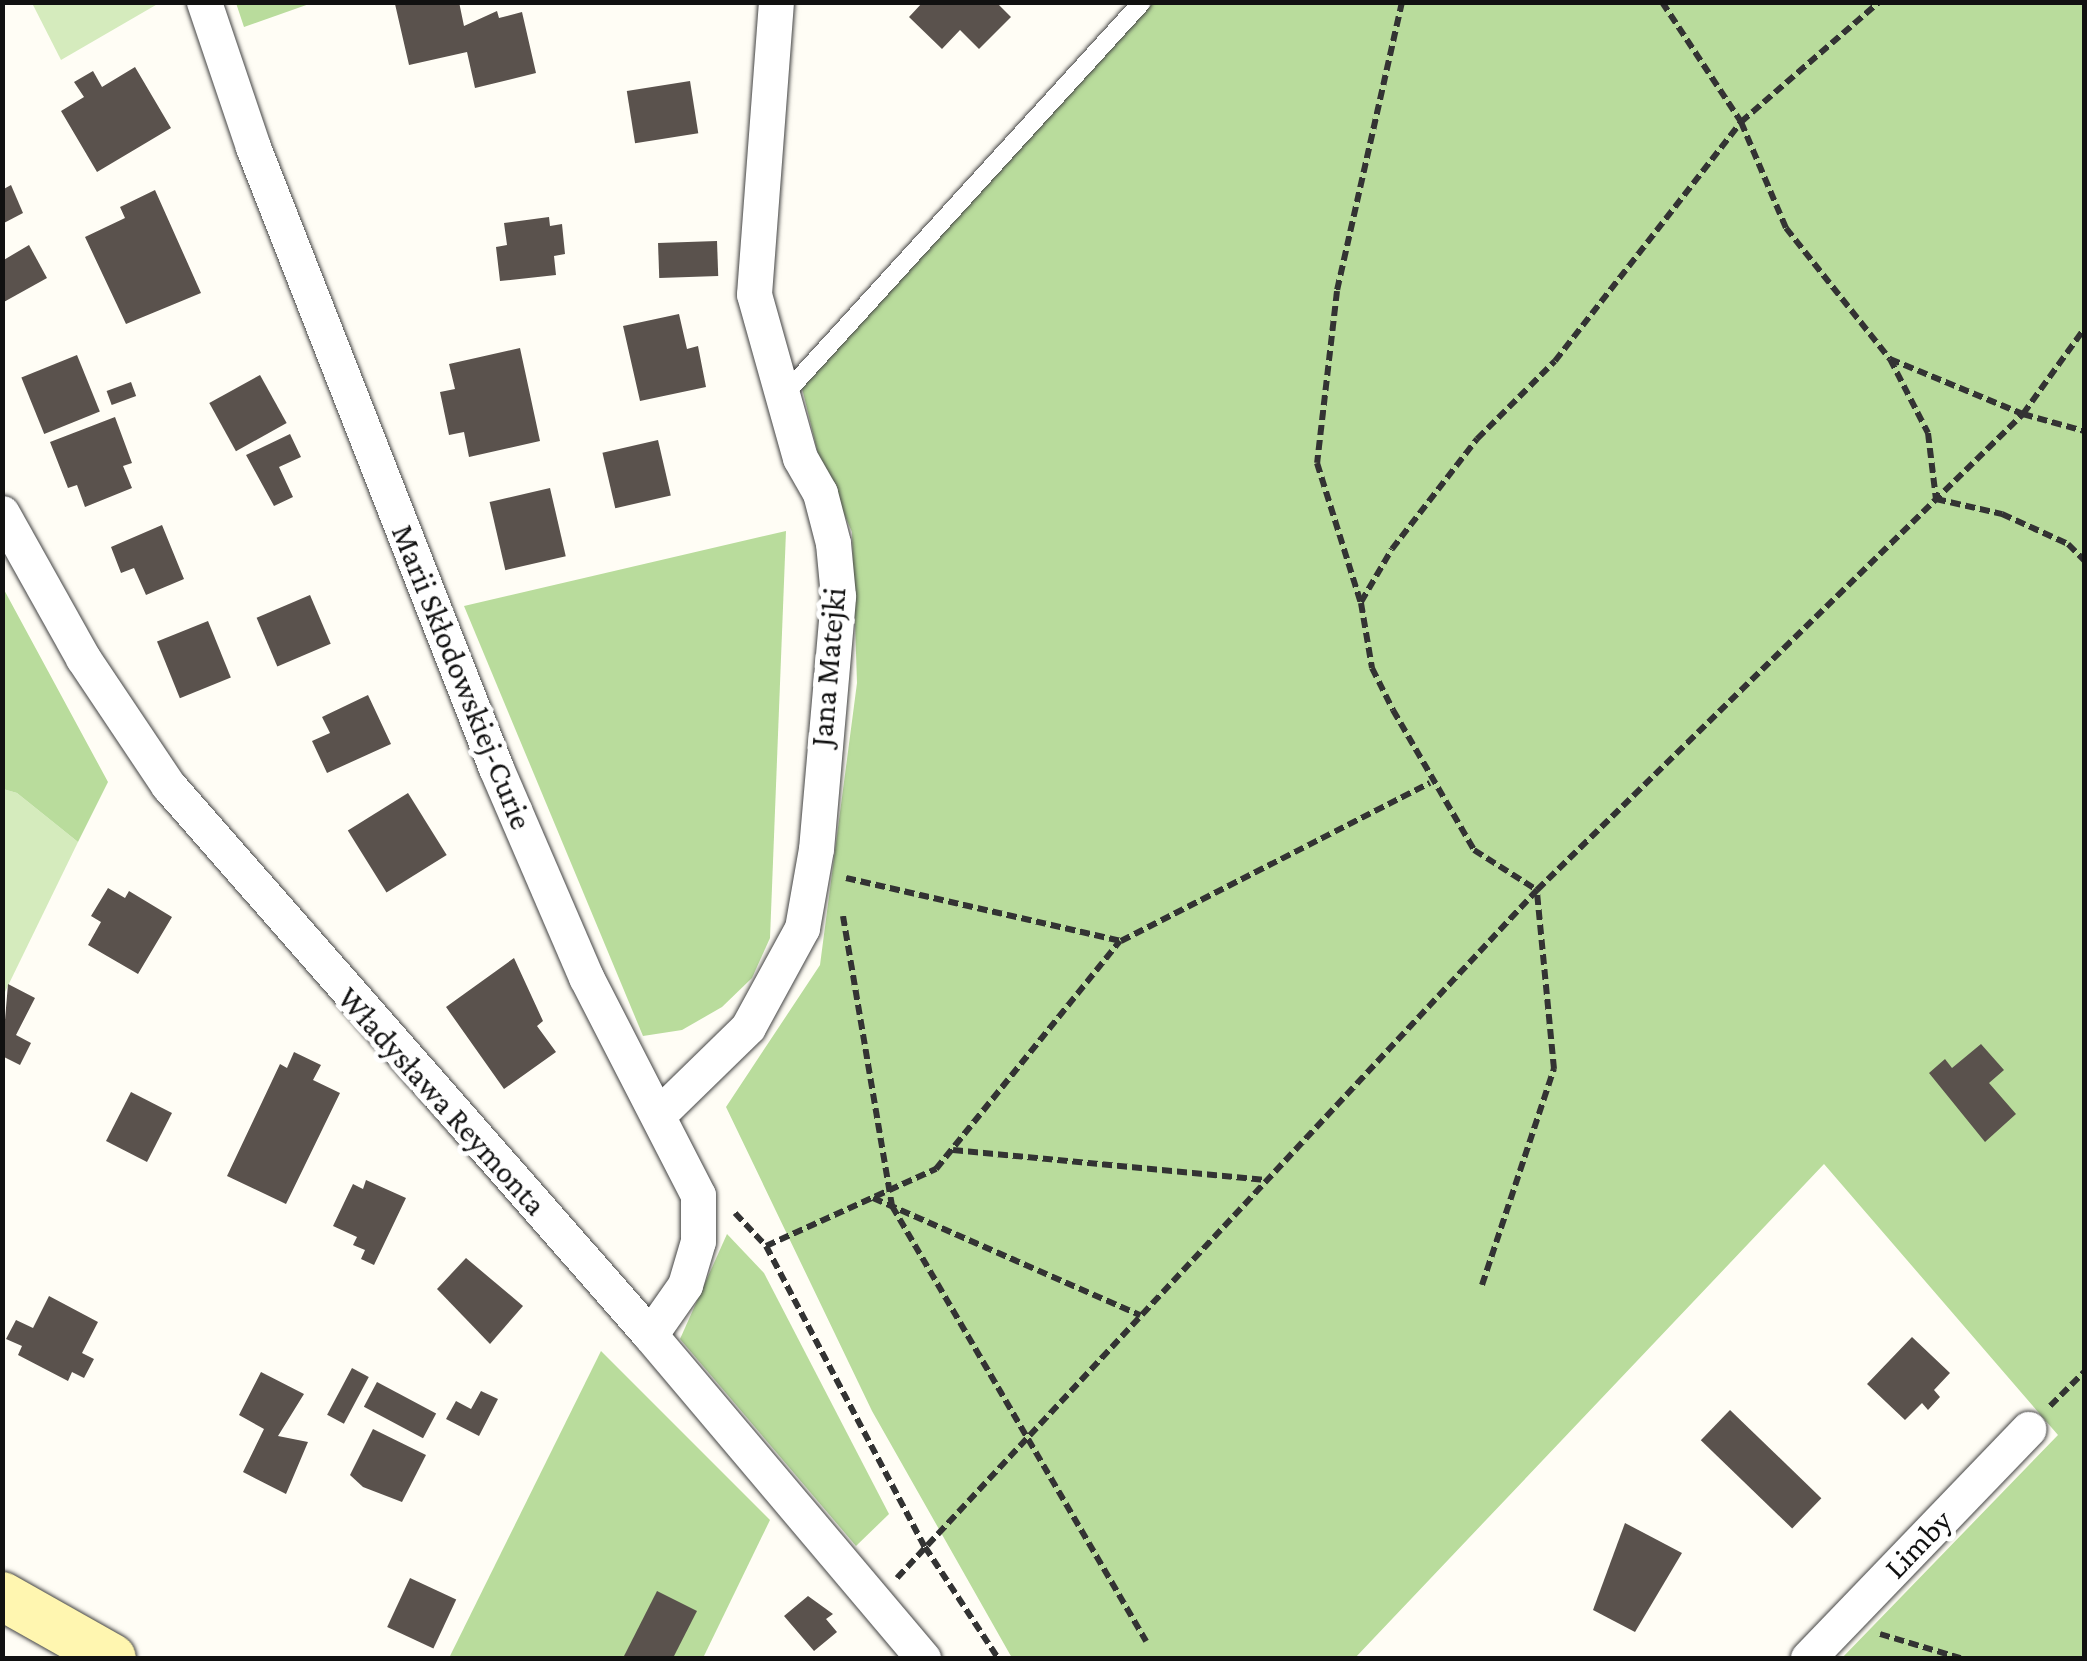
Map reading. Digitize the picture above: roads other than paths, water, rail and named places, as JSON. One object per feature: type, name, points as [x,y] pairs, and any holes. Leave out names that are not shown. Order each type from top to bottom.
[{"type":"main road","points":[[2,1596],[112,1658]]},
{"type":"street","name":"Marii Skłodowskiej-Curie","points":[[204,2],[252,148],[496,768],[586,977],[698,1195],[698,1242],[685,1284],[650,1335]]},
{"type":"street","name":"Jana Matejki","points":[[659,1114],[748,1027],[802,928],[816,849],[838,596],[820,493],[800,458],[754,294],[776,2]]},
{"type":"street","name":"Władysława Reymonta","points":[[2,514],[91,672],[168,785],[650,1335],[923,1658]]},
{"type":"street","name":"Limby","points":[[1808,1658],[2028,1429]]},
{"type":"lane","points":[[782,397],[1142,2]]}]
